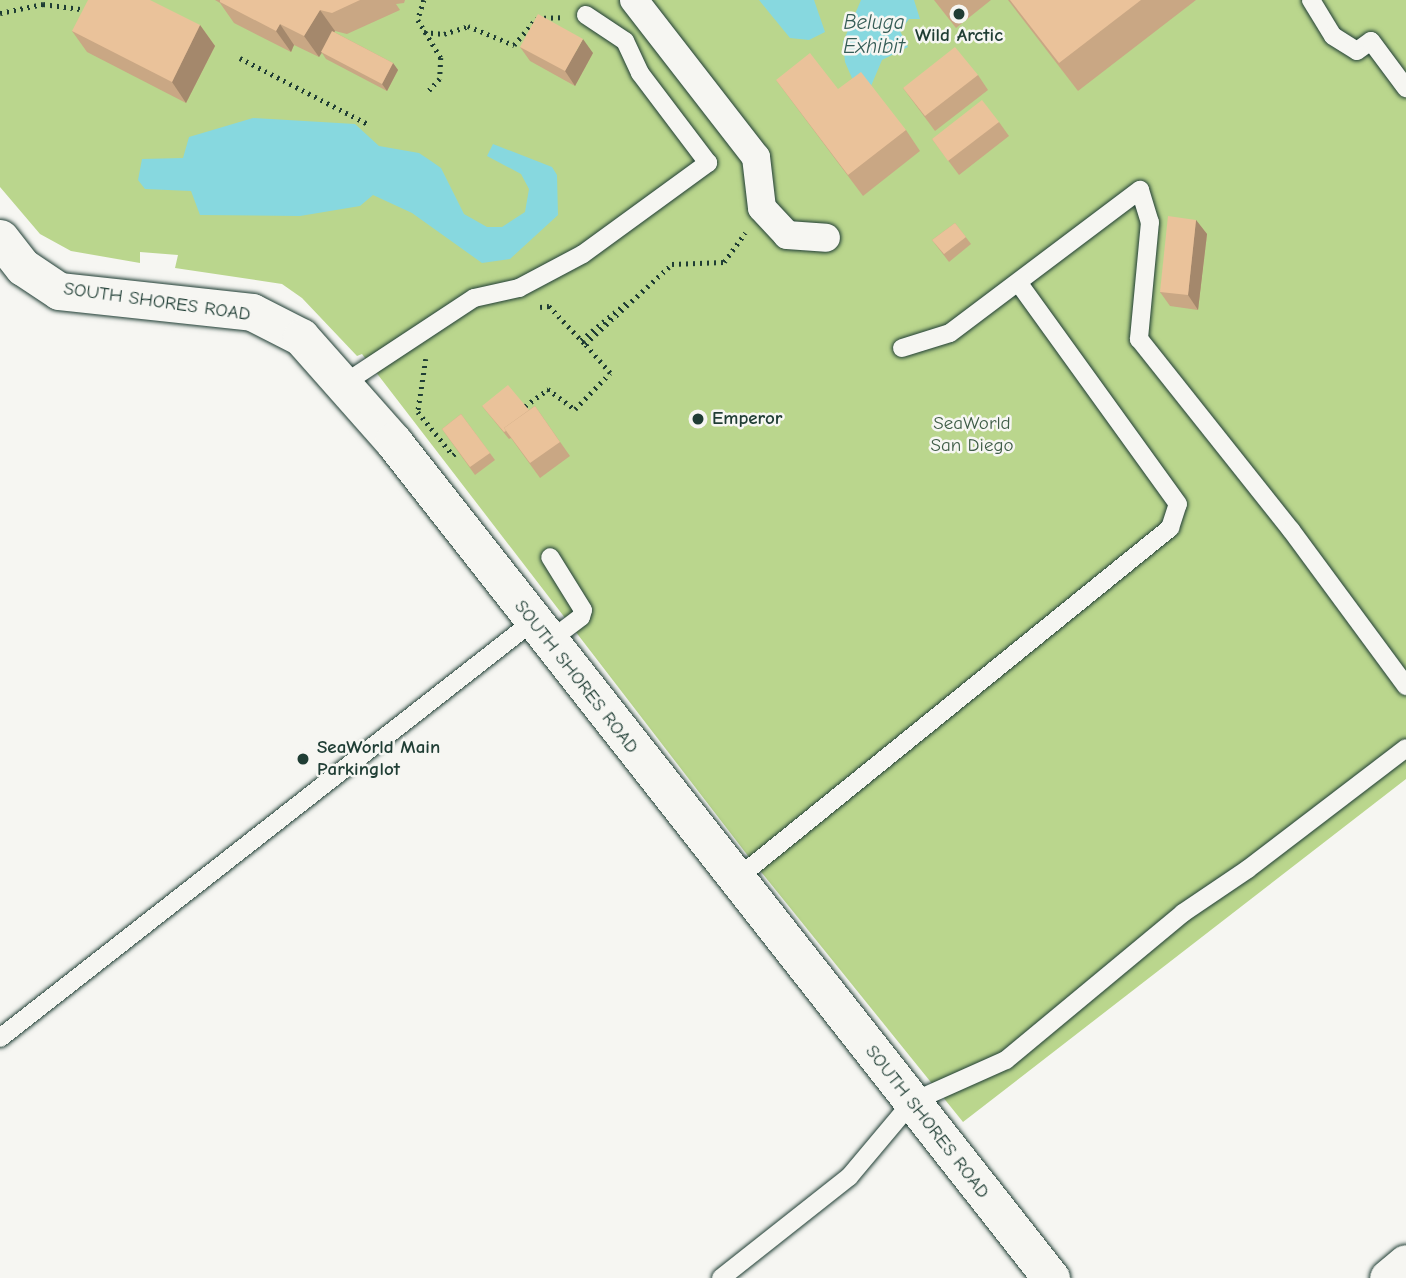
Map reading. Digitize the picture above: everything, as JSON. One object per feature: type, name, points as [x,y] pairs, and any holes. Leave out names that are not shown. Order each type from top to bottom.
[{"type":"street","points":[[634,0],[756,157],[762,208],[787,235],[826,238]]},
{"type":"street","name":"SOUTH SHORES ROAD","points":[[0,238],[23,267],[59,291],[252,312],[301,337],[393,441],[540,632],[1051,1278]]},
{"type":"street","points":[[1388,1278],[1406,1263]]},
{"type":"lane","points":[[1311,0],[1332,36],[1357,51],[1371,41],[1406,88]]},
{"type":"lane","points":[[342,385],[474,298],[519,288],[583,254],[708,163],[640,73],[625,40],[586,15]]},
{"type":"lane","points":[[902,348],[950,333],[1020,285],[1140,190],[1150,222],[1139,339],[1291,530],[1406,686]]},
{"type":"lane","points":[[735,880],[1170,528],[1178,504],[1020,285]]},
{"type":"lane","points":[[0,1038],[540,632],[581,617],[583,610],[550,557]]},
{"type":"lane","points":[[721,1278],[849,1177],[912,1102],[1006,1060],[1183,913],[1248,869],[1406,748]]},
{"type":"path","points":[[424,0],[418,20],[441,58],[440,79],[428,93]]},
{"type":"path","points":[[0,13],[43,4],[72,4],[94,12]]},
{"type":"path","points":[[424,32],[444,34],[467,26],[514,45],[537,18],[586,15]]},
{"type":"path","points":[[240,58],[368,124]]},
{"type":"path","points":[[583,342],[672,264],[724,262]]},
{"type":"path","points":[[525,406],[548,389],[575,408],[610,373],[549,306],[536,307]]},
{"type":"path","points":[[427,350],[418,412],[453,455],[458,451]]},
{"type":"green space","name":"SeaWorld San Diego","points":[[0,0],[1406,0],[1406,779],[963,1122],[745,852],[362,354],[357,356],[302,298],[282,284],[175,268],[178,255],[140,252],[140,263],[71,251],[40,234],[0,187]]},
{"type":"water","points":[[759,0],[814,0],[825,32],[809,40],[790,38]]},
{"type":"water","name":"Beluga Exhibit","points":[[861,0],[914,0],[920,19],[909,19],[900,31],[908,47],[882,60],[871,86],[858,92],[845,62],[843,42]]},
{"type":"water","points":[[253,118],[355,124],[379,146],[419,153],[441,168],[464,214],[487,227],[502,227],[525,212],[529,189],[521,174],[487,156],[493,144],[552,167],[557,175],[558,215],[510,259],[482,263],[412,213],[373,195],[360,206],[300,216],[200,215],[191,191],[145,189],[138,180],[142,159],[183,158],[189,137]]},
{"type":"building","points":[[88,0],[150,0],[200,25],[172,82],[72,31]]},
{"type":"building","points":[[220,0],[360,0],[332,13],[320,10],[304,36],[280,24],[276,31]]},
{"type":"building","points":[[1010,0],[1141,0],[1059,63]]},
{"type":"building","points":[[538,14],[583,39],[565,71],[520,47]]},
{"type":"building","points":[[332,31],[393,63],[382,84],[321,52]]},
{"type":"building","points":[[955,47],[978,75],[925,116],[903,88]]},
{"type":"building","points":[[810,53],[838,89],[861,72],[906,130],[848,175],[776,80]]},
{"type":"building","points":[[982,100],[999,122],[948,161],[932,139]]},
{"type":"building","points":[[1168,216],[1196,220],[1188,295],[1160,292]]},
{"type":"building","points":[[955,223],[966,237],[944,254],[932,240]]},
{"type":"building","points":[[508,385],[529,410],[504,428],[504,432],[482,406]]},
{"type":"building","points":[[535,406],[560,442],[530,463],[504,428]]},
{"type":"building","points":[[461,414],[490,453],[470,467],[442,429]]},
{"type":"place","name":"Wild Arctic","points":[[959,14]]},
{"type":"place","name":"Emperor","points":[[698,419]]},
{"type":"place","name":"SeaWorld Main Parkinglot","points":[[303,759]]}]
